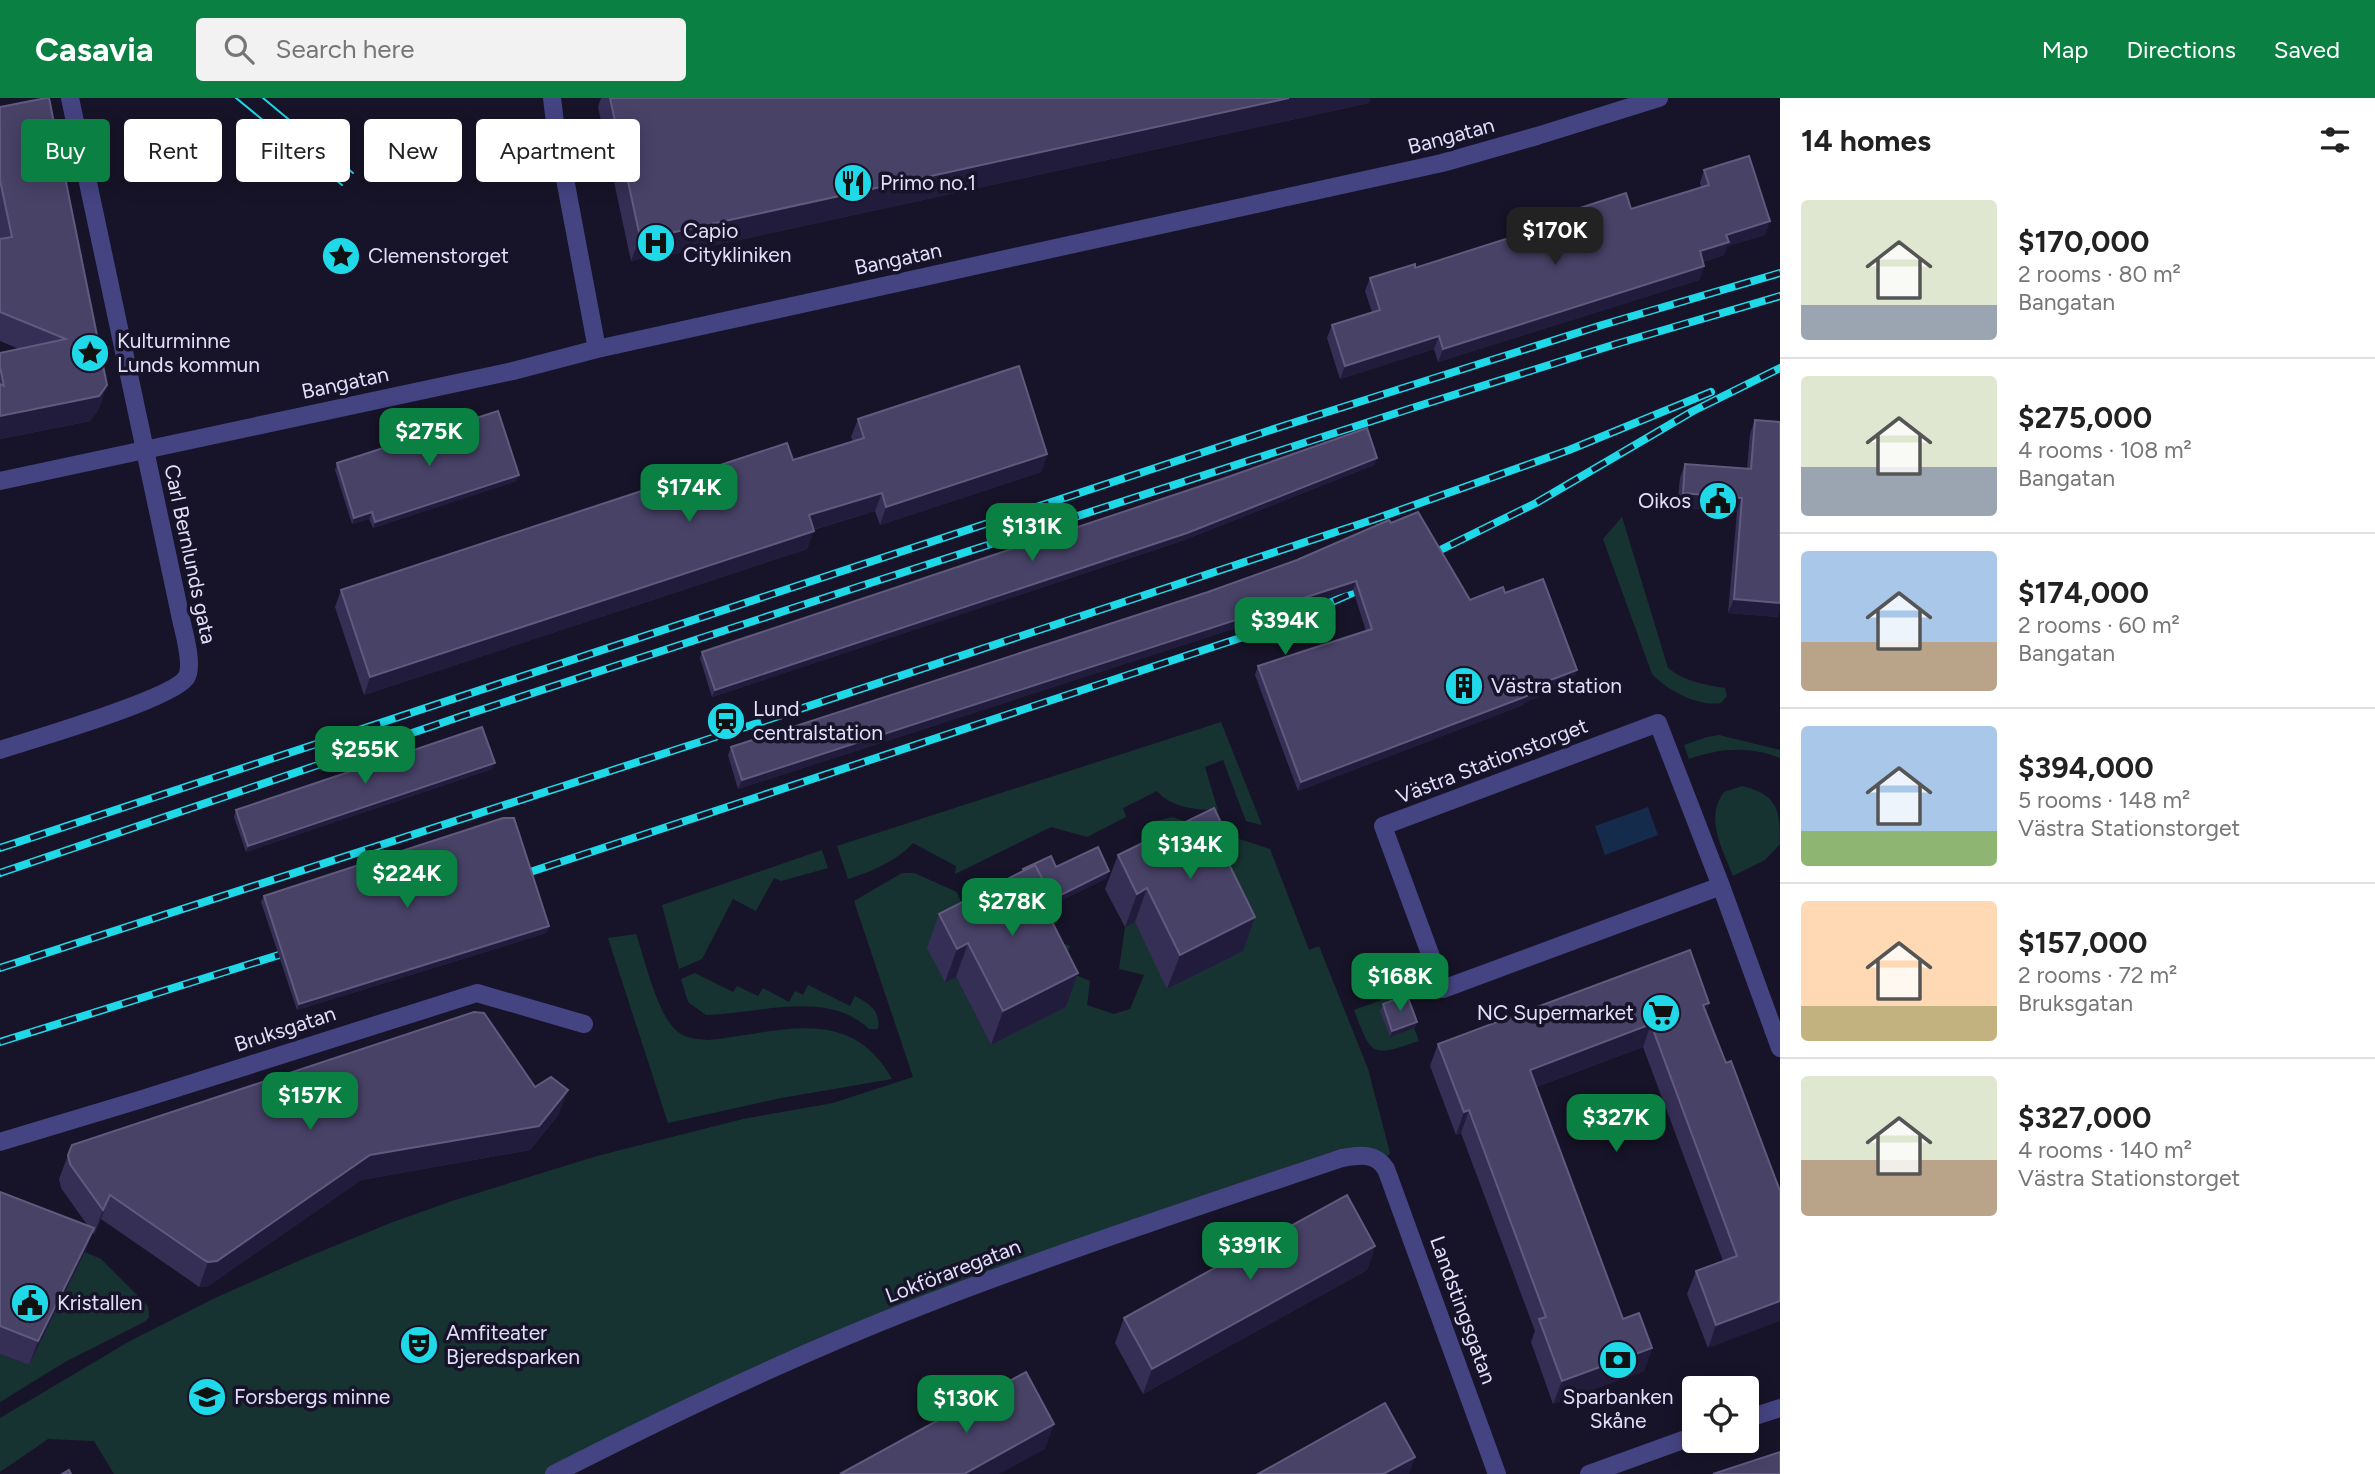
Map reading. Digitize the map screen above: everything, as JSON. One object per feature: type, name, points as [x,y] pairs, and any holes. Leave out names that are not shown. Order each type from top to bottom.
[{"type":"street","points":[[70,98],[143,449]]},
{"type":"street","points":[[552,98],[597,349]]},
{"type":"street","name":"Bangatan","points":[[0,481],[513,371],[597,349],[1442,163],[1659,98]]},
{"type":"street","name":"Carl Bernlunds gata","points":[[0,750],[117,711],[171,689],[186,677],[189,662],[183,630],[153,481],[143,449]]},
{"type":"street","name":"Västra Stationstorget","points":[[1721,886],[1443,989],[1382,826],[1658,723],[1721,886],[1780,1048]]},
{"type":"street","name":"Bruksgatan","points":[[0,1142],[477,993],[584,1024]]},
{"type":"street","name":"Lokföraregatan","points":[[554,1474],[664,1418],[792,1359],[938,1300],[1133,1228],[1342,1158],[1368,1155],[1382,1163]]},
{"type":"street","name":"Landstingsgatan","points":[[1382,1163],[1387,1169],[1497,1474]]},
{"type":"street","points":[[1759,1415],[1780,1408]]},
{"type":"street","points":[[1588,1474],[1682,1440]]},
{"type":"green space","points":[[1622,517],[1668,668],[1695,682],[1725,688],[1727,696],[1721,703],[1693,700],[1666,686],[1652,674],[1603,539]]},
{"type":"green space","points":[[1221,722],[1262,825],[1246,821],[1223,760],[1205,767],[1218,811],[1177,804],[1157,791],[1123,808],[1126,817],[1087,837],[1051,827],[955,874],[956,866],[913,843],[891,860],[848,879],[837,846]]},
{"type":"green space","points":[[1719,735],[1780,750],[1780,758],[1734,750],[1689,759],[1684,745]]},
{"type":"green space","points":[[1742,786],[1764,794],[1775,806],[1780,844],[1765,860],[1733,876],[1717,834],[1716,812],[1724,792]]},
{"type":"green space","points":[[1172,817],[1270,849],[1309,950],[1319,946],[1368,1069],[1390,1153],[1382,1163],[1368,1155],[925,1305],[554,1474],[114,1474],[94,1441],[48,1439],[0,1472],[0,1418],[130,1341],[213,1299],[305,1258],[452,1201],[597,1156],[743,1119],[833,1103],[913,1077],[854,901],[902,873],[914,873],[957,892],[967,915],[946,982],[956,977],[991,1045],[1041,935],[1070,946],[1061,969],[1090,981],[1087,1005],[1114,1014],[1130,1009],[1144,975],[1119,969],[1125,927],[1135,922],[1168,988],[1243,951],[1209,882],[1147,852],[1156,821]]},
{"type":"green space","points":[[822,850],[828,868],[781,881],[774,878],[756,911],[733,899],[702,959],[679,969],[662,905]]},
{"type":"green space","points":[[636,934],[659,1003],[673,1027],[681,1034],[708,1040],[786,1029],[834,1031],[855,1040],[875,1055],[892,1079],[781,1098],[668,1123],[608,938]]},
{"type":"green space","points":[[695,973],[733,992],[737,986],[758,996],[763,988],[789,1002],[795,991],[803,995],[808,985],[850,1006],[855,996],[876,1012],[878,1029],[869,1029],[852,1017],[833,1010],[812,1007],[769,1008],[706,1015],[688,1002],[681,979]]},
{"type":"green space","points":[[1406,991],[1410,1000],[1381,1010],[1390,1037],[1414,1028],[1419,1041],[1391,1050],[1375,1049],[1365,1037],[1354,1010]]},
{"type":"green space","points":[[85,1252],[101,1259],[148,1306],[149,1317],[146,1321],[65,1362],[0,1402],[0,1354],[29,1365]]},
{"type":"water","points":[[1648,807],[1658,835],[1605,855],[1595,826]]},
{"type":"building","points":[[49,98],[53,119],[21,119],[21,182],[66,182],[107,385],[99,396],[0,416],[0,384],[4,386],[0,353],[66,339],[0,312],[0,239],[12,237],[0,180],[0,107]]},
{"type":"building","points":[[610,98],[1289,98],[656,236],[655,233],[640,237],[628,182],[640,182],[640,119],[615,119]]},
{"type":"building","points":[[1749,156],[1770,221],[1726,235],[1729,242],[1700,251],[1704,266],[1443,349],[1439,336],[1345,366],[1332,325],[1380,310],[1370,278],[1415,264],[1415,268],[1512,237],[1514,246],[1579,225],[1574,210],[1626,193],[1631,209],[1709,185],[1704,170]]},
{"type":"building","points":[[1019,366],[1047,454],[886,507],[882,493],[809,515],[814,531],[370,677],[341,590],[787,443],[793,460],[864,438],[858,419]]},
{"type":"building","points":[[498,411],[519,475],[375,522],[372,512],[354,518],[337,463]]},
{"type":"building","points":[[1755,420],[1780,422],[1780,603],[1734,599],[1742,498],[1683,493],[1685,464],[1751,469]]},
{"type":"building","points":[[1367,428],[1377,458],[1187,533],[715,690],[702,652]]},
{"type":"building","points":[[1418,512],[1470,600],[1503,587],[1505,593],[1543,579],[1577,670],[1540,684],[1541,688],[1526,694],[1527,696],[1301,782],[1258,666],[1372,629],[1356,581],[742,780],[731,747],[1208,592],[1297,560],[1389,520],[1391,523]]},
{"type":"building","points":[[482,727],[495,763],[248,846],[236,810]]},
{"type":"building","points":[[1214,808],[1231,843],[1221,848],[1255,917],[1180,955],[1147,888],[1137,894],[1118,855]]},
{"type":"building","points":[[503,818],[514,818],[549,926],[299,1004],[264,896]]},
{"type":"building","points":[[1098,847],[1109,871],[1053,899],[1035,865],[1024,871],[1023,869],[1051,856],[1056,867]]},
{"type":"building","points":[[1035,865],[1054,901],[1044,906],[1078,973],[1003,1011],[968,943],[957,949],[939,914]]},
{"type":"building","points":[[1690,950],[1709,1003],[1703,1005],[1726,1063],[1731,1061],[1780,1191],[1780,1301],[1716,1325],[1696,1271],[1737,1256],[1651,1024],[1530,1070],[1623,1319],[1639,1313],[1652,1348],[1562,1381],[1539,1319],[1546,1317],[1469,1110],[1464,1112],[1438,1044]]},
{"type":"building","points":[[1407,995],[1417,1022],[1392,1031],[1383,1004]]},
{"type":"building","points":[[474,1012],[484,1013],[535,1087],[551,1077],[568,1090],[539,1126],[370,1155],[217,1261],[204,1260],[110,1195],[103,1210],[70,1164],[68,1155],[72,1145]]},
{"type":"building","name":"Kristallen","points":[[0,1192],[94,1228],[38,1341],[0,1326]]},
{"type":"building","points":[[1347,1195],[1375,1246],[1152,1369],[1124,1318]]},
{"type":"building","points":[[1026,1372],[1054,1424],[964,1474],[840,1474]]},
{"type":"building","points":[[1385,1403],[1415,1457],[1383,1474],[1258,1474]]},
{"type":"building","points":[[1780,1452],[1780,1474],[1713,1474]]},
{"type":"tram line","points":[[236,98],[342,185]]},
{"type":"tram line","points":[[263,98],[353,173]]},
{"type":"railway","points":[[0,848],[1280,427],[1602,325],[1780,273]]},
{"type":"railway","points":[[0,873],[462,716],[861,586],[1409,409],[1780,296]]},
{"type":"railway","points":[[1422,559],[1536,503],[1693,411],[1780,368]]},
{"type":"railway","points":[[0,968],[706,740],[1375,519],[1569,450],[1711,392]]},
{"type":"railway","points":[[515,877],[1240,638],[1372,584]]},
{"type":"railway","points":[[0,1042],[295,950]]},
{"type":"place","name":"Primo no.1","points":[[853,183]]},
{"type":"place","name":"Capio Citykliniken","points":[[656,243]]},
{"type":"place","name":"Clemenstorget","points":[[341,256]]},
{"type":"place","name":"Kulturminne Lunds kommun","points":[[90,353]]},
{"type":"place","name":"Oikos","points":[[1718,501]]},
{"type":"place","name":"Västra station","points":[[1464,686]]},
{"type":"place","name":"Lund centralstation","points":[[726,721]]},
{"type":"place","name":"NC Supermarket","points":[[1661,1013]]},
{"type":"place","name":"Kristallen","points":[[30,1303]]},
{"type":"place","name":"Amfiteater Bjeredsparken","points":[[419,1345]]},
{"type":"place","name":"Sparbanken Skåne","points":[[1618,1360]]},
{"type":"place","name":"Forsbergs minne","points":[[207,1397]]}]
